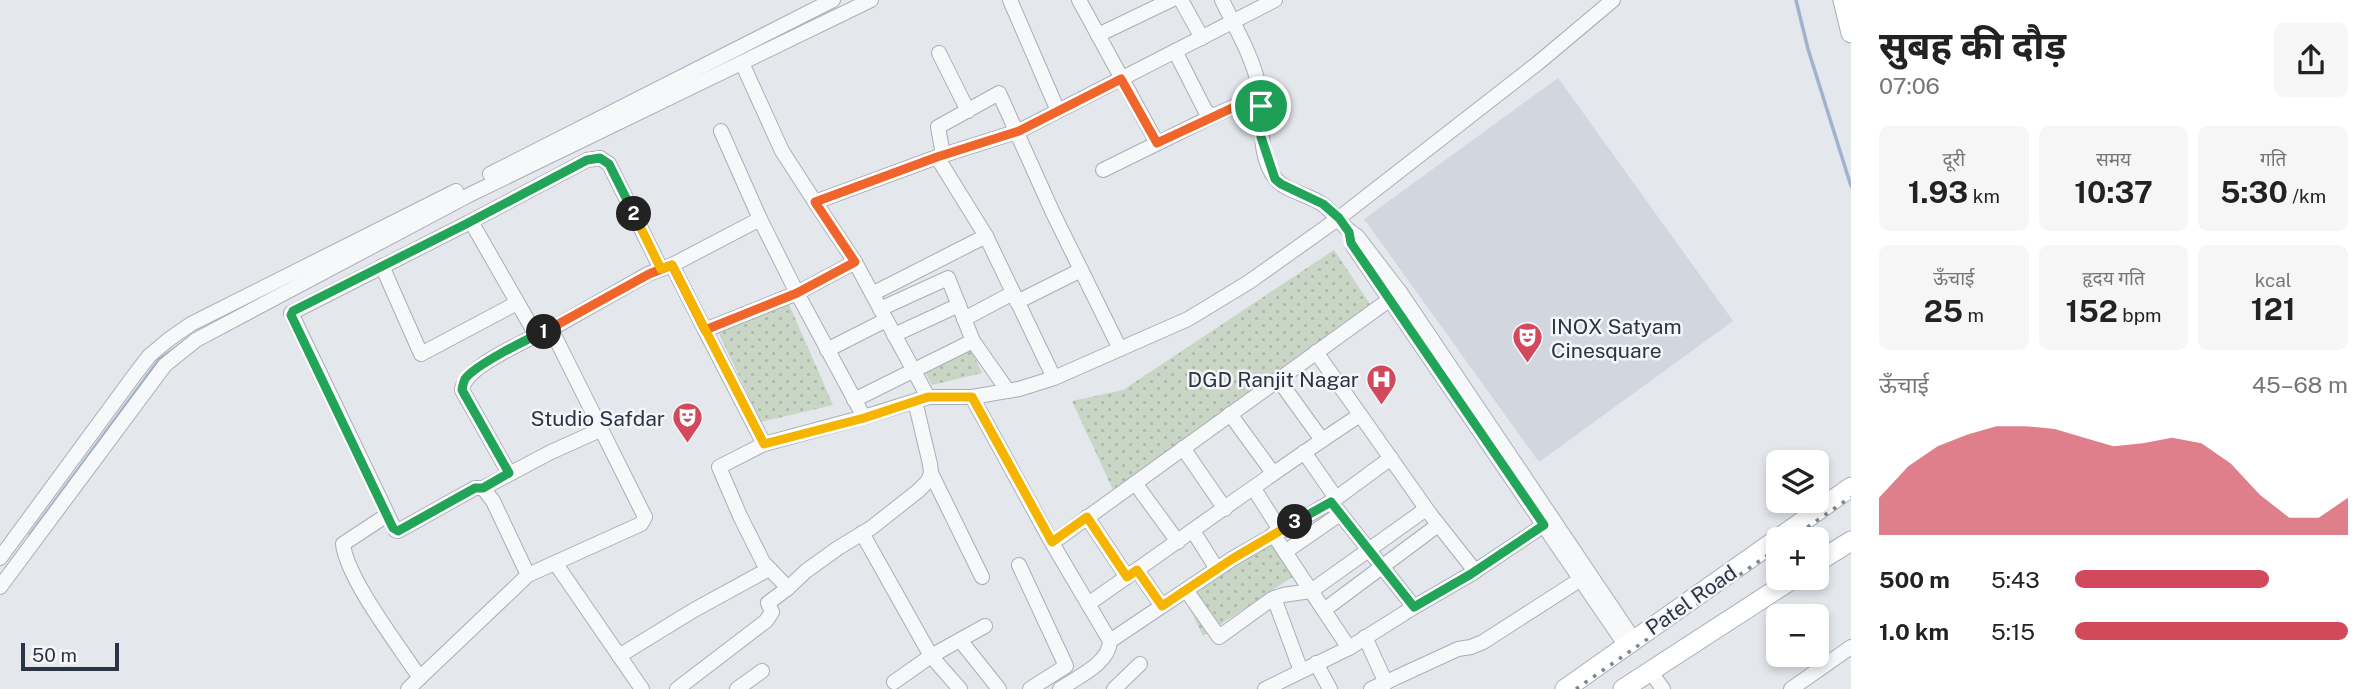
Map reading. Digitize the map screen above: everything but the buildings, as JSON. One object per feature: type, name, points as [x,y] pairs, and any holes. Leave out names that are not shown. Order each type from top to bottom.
[{"type":"main road","points":[[1843,0],[1851,33]]},
{"type":"main road","name":"Patel Road","points":[[1565,689],[1851,487]]},
{"type":"main road","points":[[1829,555],[1851,541]]},
{"type":"main road","name":"Patel Road","points":[[1623,689],[1775,590]]},
{"type":"street","points":[[0,558],[149,356],[191,324],[833,0]]},
{"type":"street","points":[[0,587],[165,365],[196,340],[468,195],[871,0]]},
{"type":"street","points":[[1010,0],[1058,111]]},
{"type":"street","points":[[1079,0],[1157,143]]},
{"type":"street","points":[[1098,35],[1171,0]]},
{"type":"street","points":[[1181,0],[1202,38]]},
{"type":"street","points":[[1222,0],[1254,69],[1260,95],[1261,137],[1275,179],[1316,200],[1339,218],[1349,232],[1349,239],[1395,295],[1630,643]]},
{"type":"street","points":[[815,202],[940,156],[1016,132],[1275,0]]},
{"type":"street","points":[[788,588],[763,562],[719,467],[764,444],[864,418],[921,399],[972,397],[1008,391],[1054,378],[1188,319],[1249,282],[1339,218],[1538,63],[1613,0]]},
{"type":"street","points":[[1175,51],[1205,110],[1210,115],[1215,115]]},
{"type":"street","points":[[939,53],[968,111]]},
{"type":"street","points":[[742,63],[782,150],[855,262],[913,370],[921,399],[931,473],[982,577]]},
{"type":"street","points":[[1054,378],[986,236],[940,156],[938,127],[999,93],[1120,349]]},
{"type":"street","points":[[1104,170],[1260,95]]},
{"type":"street","points":[[721,131],[760,219],[864,418]]},
{"type":"street","points":[[600,430],[483,488],[475,488],[398,531],[393,528],[291,315],[293,311],[587,160],[600,158],[609,164],[666,267],[705,330],[764,444]]},
{"type":"street","points":[[509,473],[462,390],[467,377],[498,356],[649,274],[760,219]]},
{"type":"street","points":[[466,224],[473,225],[536,335]]},
{"type":"street","points":[[872,294],[986,236]]},
{"type":"street","points":[[705,330],[797,293],[855,262]]},
{"type":"street","points":[[382,266],[421,354],[517,303]]},
{"type":"street","points":[[894,335],[961,312],[1015,298],[1081,270]]},
{"type":"street","points":[[827,350],[883,314],[948,278],[973,341],[1008,391]]},
{"type":"street","points":[[1052,542],[1395,295]]},
{"type":"street","points":[[1395,295],[1544,525],[1630,643]]},
{"type":"street","points":[[408,689],[528,575],[644,521],[645,517],[551,329]]},
{"type":"street","points":[[854,400],[973,341]]},
{"type":"street","points":[[1316,352],[1426,509],[1475,571]]},
{"type":"street","points":[[1278,379],[1322,440]]},
{"type":"street","points":[[972,397],[1110,641]]},
{"type":"street","points":[[1230,414],[1273,473]]},
{"type":"street","points":[[1088,604],[1360,415]]},
{"type":"street","points":[[1182,448],[1225,509]]},
{"type":"street","points":[[1304,452],[1340,514],[1414,607]]},
{"type":"street","points":[[1060,689],[1107,654],[1110,641],[1217,569],[1333,500],[1391,458]]},
{"type":"street","points":[[677,689],[766,621],[772,612],[768,603],[806,571],[912,496],[928,481],[931,473]]},
{"type":"street","points":[[1135,483],[1178,542]]},
{"type":"street","points":[[483,488],[494,501],[528,575]]},
{"type":"street","points":[[1254,489],[1285,552],[1349,648]]},
{"type":"street","points":[[1186,590],[1219,638],[1274,598],[1311,591],[1426,509]]},
{"type":"street","points":[[1285,552],[1340,514]]},
{"type":"street","points":[[387,515],[344,544],[344,553],[364,593],[420,678]]},
{"type":"street","points":[[1087,517],[1132,574],[1162,606]]},
{"type":"street","points":[[1324,610],[1438,525]]},
{"type":"street","points":[[1265,689],[1349,648],[1544,525]]},
{"type":"street","points":[[1193,531],[1217,569]]},
{"type":"street","points":[[862,533],[931,656],[960,689]]},
{"type":"street","points":[[556,564],[642,689]]},
{"type":"street","points":[[1019,565],[1066,666],[1030,689]]},
{"type":"street","points":[[619,656],[694,610],[769,569]]},
{"type":"street","points":[[1371,689],[1391,684],[1458,649],[1483,642],[1581,579]]},
{"type":"street","points":[[1274,598],[1301,671]]},
{"type":"street","points":[[894,682],[931,656],[985,626]]},
{"type":"street","points":[[1365,638],[1391,684]]},
{"type":"street","points":[[960,640],[999,689]]},
{"type":"street","points":[[1791,689],[1851,647]]},
{"type":"street","points":[[1316,663],[1329,689]]},
{"type":"street","points":[[1114,689],[1140,664]]},
{"type":"street","points":[[737,689],[762,671]]},
{"type":"street","points":[[1650,671],[1663,689]]},
{"type":"shaded area","points":[[1558,78],[1733,321],[1539,462],[1364,219]]},
{"type":"green space","points":[[1334,250],[1372,307],[1114,492],[1072,401],[1123,390]]},
{"type":"green space","points":[[788,302],[833,405],[761,422],[718,332]]},
{"type":"green space","points":[[970,347],[982,373],[932,385],[925,372]]},
{"type":"green space","points":[[1270,534],[1297,574],[1203,636],[1185,598]]},
{"type":"waterway","points":[[1796,0],[1808,49],[1851,186]]},
{"type":"waterway","points":[[30,535],[159,360],[187,340]]},
{"type":"railway","points":[[1807,527],[1851,497]]},
{"type":"railway","points":[[1576,689],[1766,556]]},
{"type":"place","name":"INOX Satyam Cinesquare","points":[[1528,365]]},
{"type":"place","name":"DGD Ranjit Nagar","points":[[1382,406]]},
{"type":"place","name":"Studio Safdar","points":[[688,445]]},
{"type":"route","points":[[1261,106],[1260,95],[1157,143],[1121,79],[1019,131],[937,157],[815,202],[855,262],[797,293],[705,330],[672,265],[649,274],[498,356],[467,377],[462,390],[509,473],[483,488],[475,488],[398,531],[393,528],[291,315],[293,311],[587,160],[600,158],[609,164],[661,269],[672,265],[764,444],[864,418],[928,397],[972,397],[1052,542],[1087,517],[1127,577],[1137,570],[1162,606],[1232,559],[1331,502],[1414,607],[1471,574],[1544,525],[1351,243],[1349,232],[1339,218],[1323,204],[1275,179],[1261,137],[1261,106]]}]
